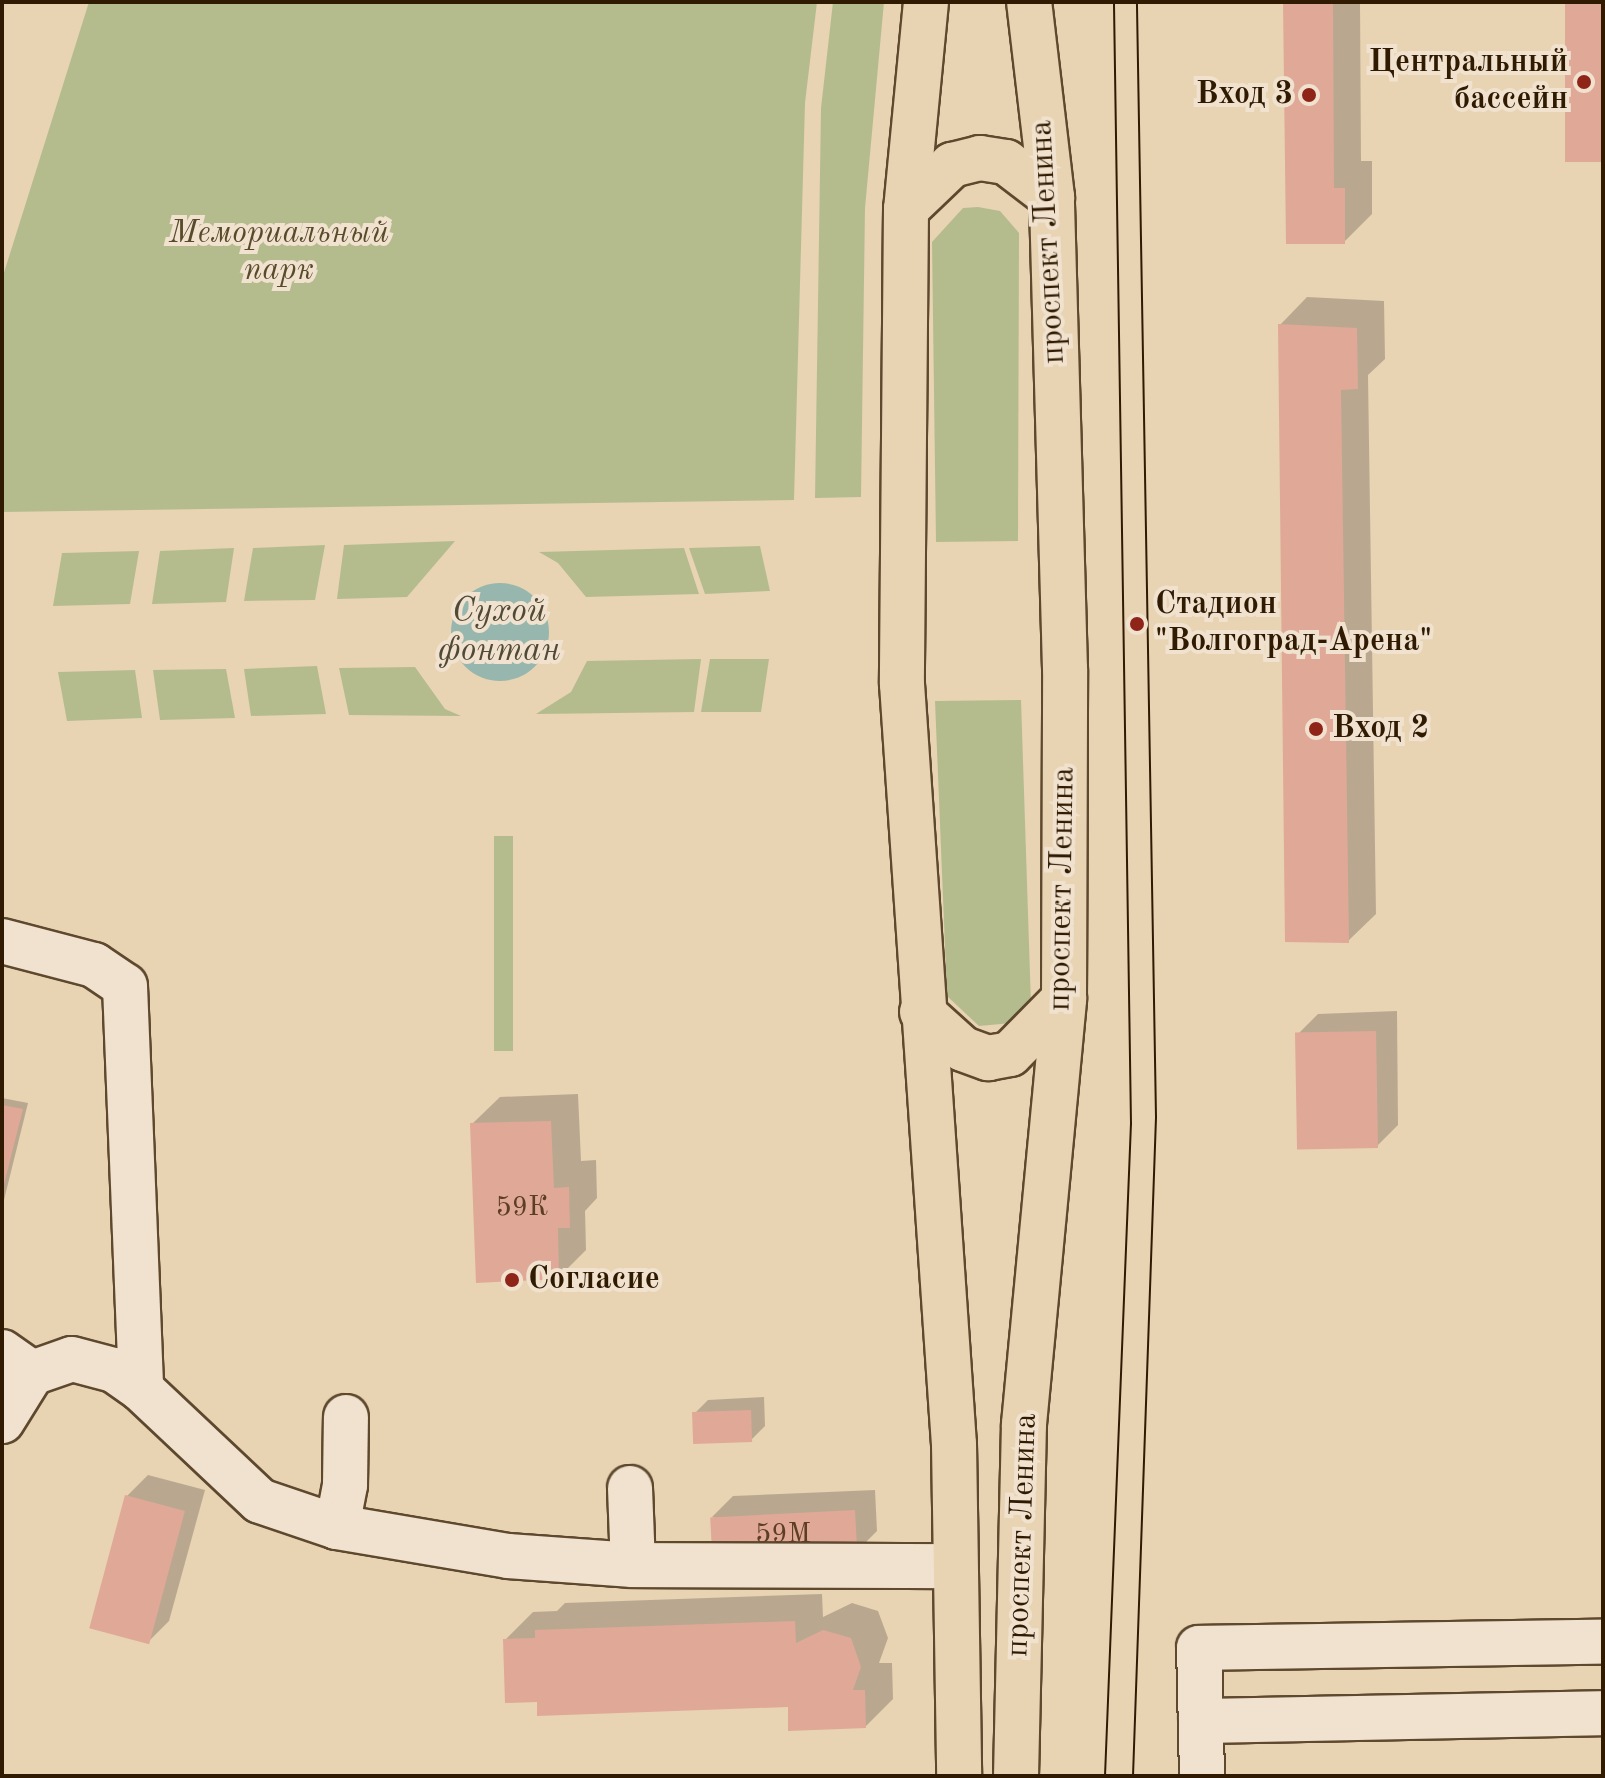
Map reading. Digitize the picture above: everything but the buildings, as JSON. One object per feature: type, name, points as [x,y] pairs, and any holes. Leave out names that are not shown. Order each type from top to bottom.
[{"type":"main road","name":"проспект Ленина","points":[[926,2],[906,209],[902,684],[922,1012],[954,1444],[959,1776]]},
{"type":"main road","name":"проспект Ленина","points":[[1016,1776],[1024,1424],[1064,999],[1064,611],[1052,197],[1029,2]]},
{"type":"main road","points":[[906,209],[952,165],[980,158],[1006,162],[1052,197]]},
{"type":"main road","points":[[922,1012],[963,1049],[988,1058],[1010,1054],[1064,999]]},
{"type":"street","points":[[2,941],[94,965],[125,986],[141,1389]]},
{"type":"street","points":[[2,1421],[17,1362],[72,1359],[114,1370],[141,1389],[260,1501],[337,1527],[508,1556],[633,1565],[955,1566]]},
{"type":"street","points":[[337,1527],[345,1485],[346,1417]]},
{"type":"street","points":[[630,1488],[633,1565]]},
{"type":"street","points":[[1202,1776],[1199,1648],[1603,1642]]},
{"type":"street","points":[[1201,1721],[1603,1713]]},
{"type":"green space","name":"Мемориальный парк","points":[[89,2],[817,2],[805,103],[794,500],[2,512],[2,279]]},
{"type":"green space","points":[[833,2],[884,2],[865,208],[861,497],[815,498],[821,108]]},
{"type":"green space","points":[[963,208],[1000,211],[1019,233],[1018,541],[936,542],[932,242]]},
{"type":"green space","points":[[455,541],[407,597],[337,599],[344,545]]},
{"type":"green space","points":[[325,545],[315,600],[244,601],[253,548]]},
{"type":"green space","points":[[760,546],[770,591],[705,594],[689,548]]},
{"type":"green space","points":[[234,548],[226,602],[152,604],[160,551]]},
{"type":"green space","points":[[684,548],[699,594],[586,597],[558,563],[539,552]]},
{"type":"green space","points":[[139,551],[130,604],[53,606],[62,553]]},
{"type":"green space","points":[[701,659],[694,712],[536,714],[571,692],[587,661]]},
{"type":"green space","points":[[710,659],[769,659],[761,712],[701,712]]},
{"type":"green space","points":[[317,666],[326,714],[251,716],[244,669]]},
{"type":"green space","points":[[415,667],[445,709],[461,716],[349,715],[339,668]]},
{"type":"green space","points":[[226,669],[235,718],[160,720],[153,670]]},
{"type":"green space","points":[[135,670],[142,718],[67,721],[58,672]]},
{"type":"green space","points":[[1021,700],[1031,1005],[1012,1023],[979,1026],[947,996],[935,701]]},
{"type":"green space","points":[[494,836],[513,836],[513,1051],[494,1051]]},
{"type":"water","name":"Сухой фонтан","points":[[500,583],[519,587],[534,598],[545,613],[549,632],[545,651],[534,666],[519,677],[500,681],[481,677],[466,666],[455,651],[451,632],[455,613],[466,598],[481,587]]},
{"type":"tram line","points":[[1105,1776],[1131,1124],[1114,2]]},
{"type":"tram line","points":[[1133,1776],[1156,1117],[1137,2]]},
{"type":"place","name":"Центральный бассейн","points":[[1584,82]]},
{"type":"place","name":"Вход 3","points":[[1309,95]]},
{"type":"place","name":"Стадион \"Волгоград-Арена\"","points":[[1137,624]]},
{"type":"place","name":"Вход 2","points":[[1316,729]]},
{"type":"place","name":"Согласие","points":[[512,1280]]}]
